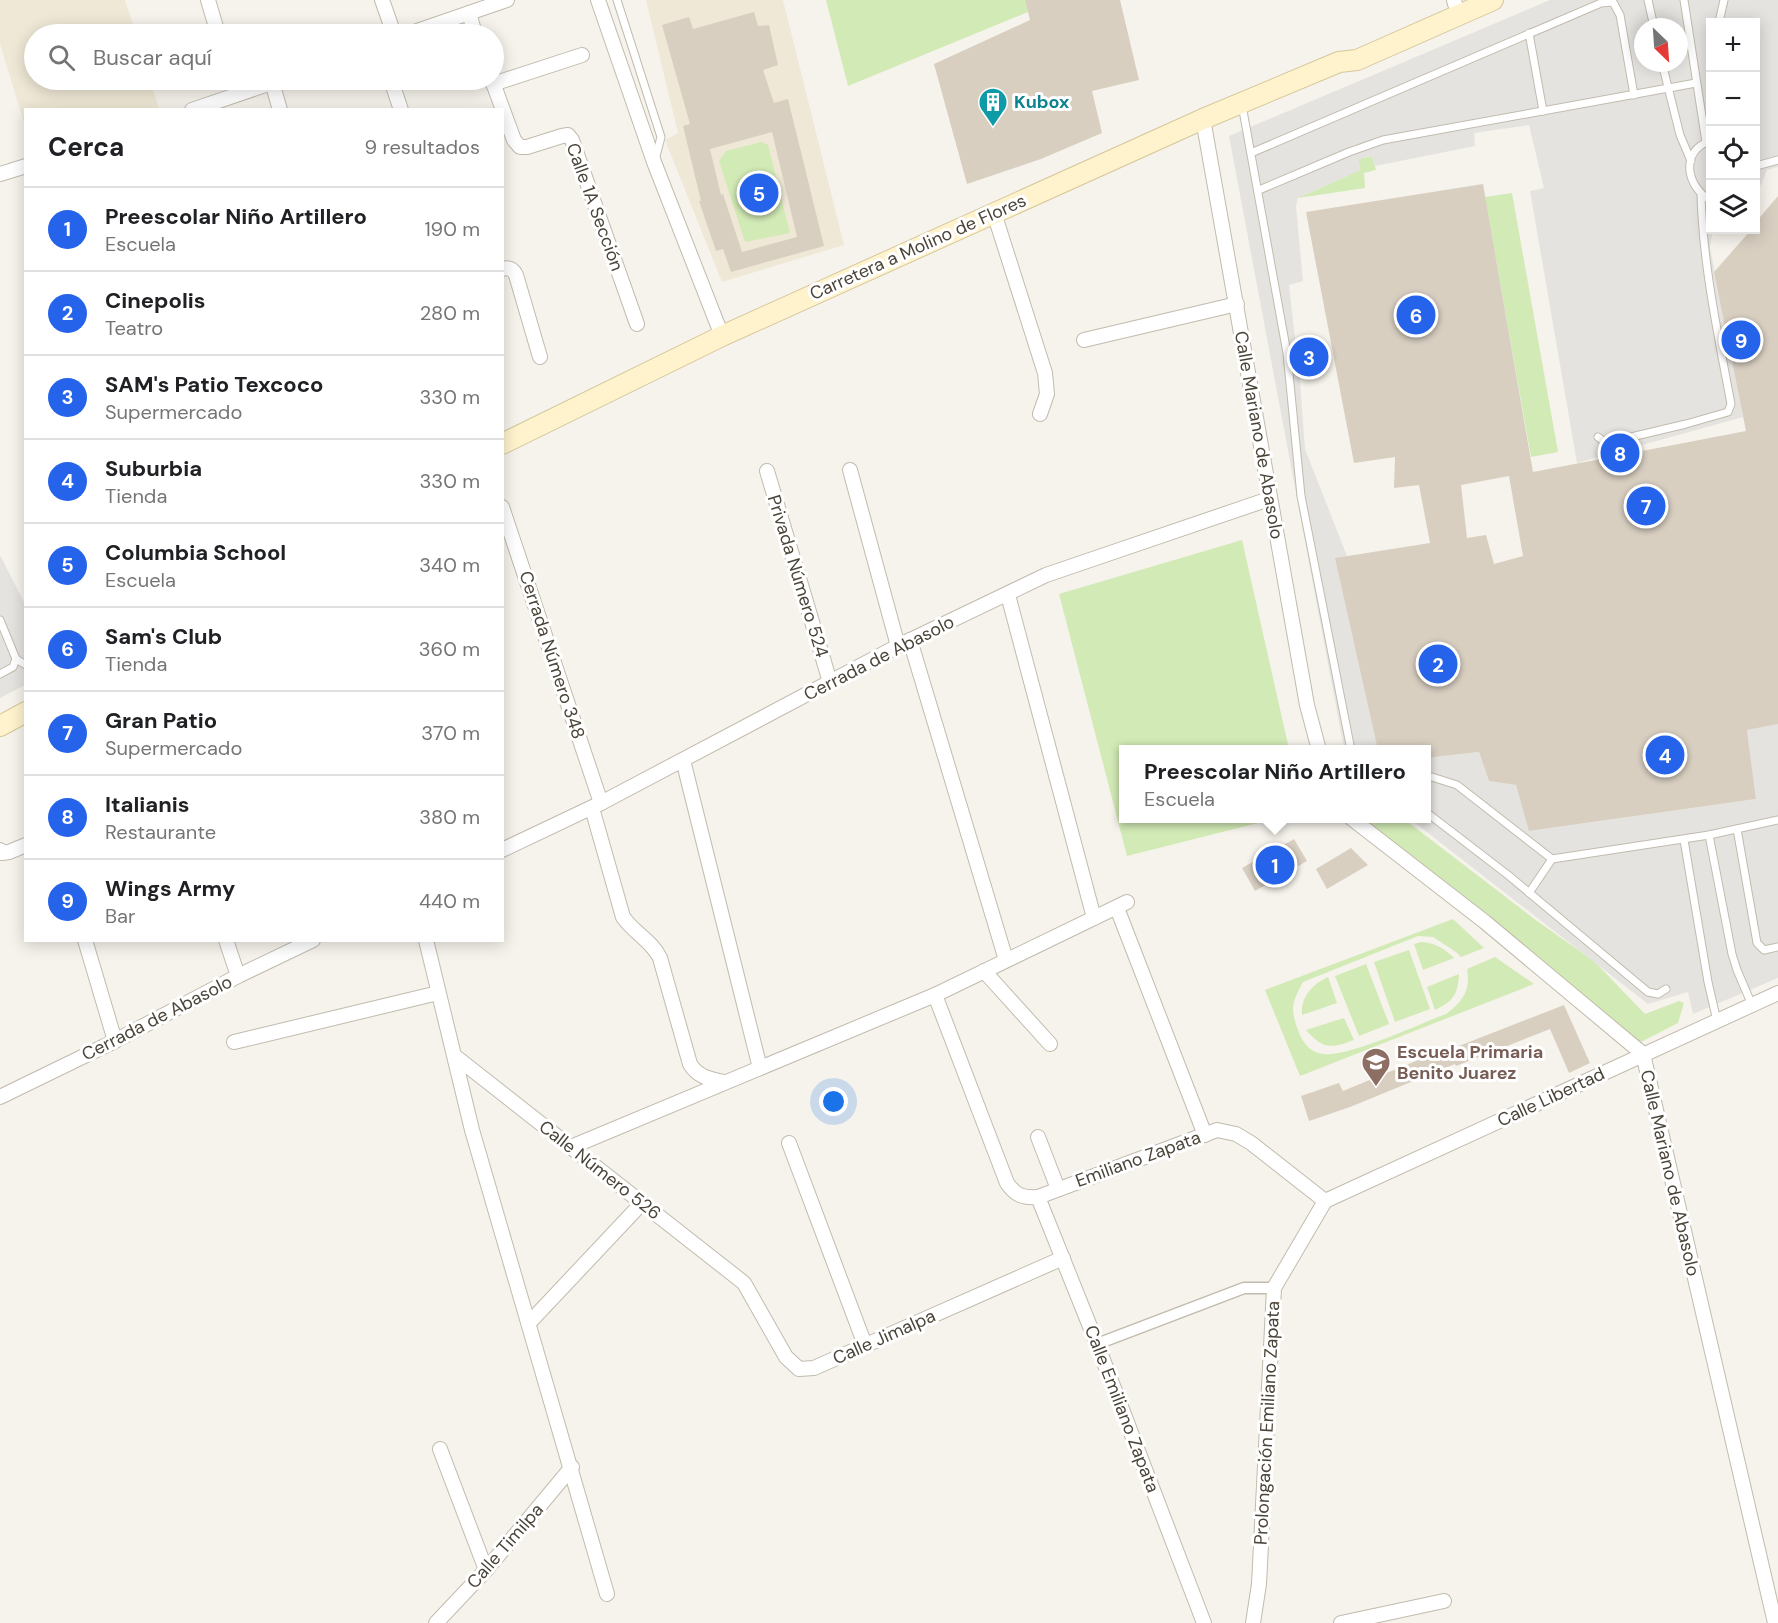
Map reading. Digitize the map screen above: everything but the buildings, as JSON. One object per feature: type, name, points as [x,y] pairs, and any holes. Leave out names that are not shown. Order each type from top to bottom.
[{"type":"main road","name":"Carretera a Molino de Flores","points":[[1339,62],[1357,60],[1493,0]]},
{"type":"main road","name":"Carretera a Molino de Flores","points":[[504,443],[722,336],[1203,119],[1339,62],[1354,51],[1458,1]]},
{"type":"main road","points":[[0,726],[24,713]]},
{"type":"street","points":[[208,0],[215,24]]},
{"type":"street","points":[[382,0],[390,24]]},
{"type":"street","points":[[437,24],[507,0]]},
{"type":"street","points":[[598,0],[654,162],[722,336]]},
{"type":"street","points":[[469,13],[472,24]]},
{"type":"street","name":"Calle 1A Sección","points":[[504,79],[582,56]]},
{"type":"street","points":[[198,108],[250,90]]},
{"type":"street","points":[[277,90],[280,108]]},
{"type":"street","points":[[394,90],[400,108]]},
{"type":"street","name":"Calle 1A Sección","points":[[495,90],[502,108]]},
{"type":"street","name":"Calle 1A Sección","points":[[504,114],[514,140],[520,147],[568,135],[572,140],[637,324]]},
{"type":"street","name":"Calle Mariano de Abasolo","points":[[1203,119],[1306,705],[1318,745]]},
{"type":"street","points":[[0,174],[24,167]]},
{"type":"street","points":[[994,213],[1045,373],[1047,394],[1040,414]]},
{"type":"street","points":[[504,268],[513,270],[516,275],[540,357]]},
{"type":"street","points":[[1084,340],[1237,304]]},
{"type":"street","points":[[850,470],[1006,960]]},
{"type":"street","name":"Privada Número 524","points":[[767,471],[830,682]]},
{"type":"street","name":"Cerrada de Abasolo","points":[[504,849],[597,806],[904,643],[1046,575],[1269,499]]},
{"type":"street","name":"Cerrada Número 348","points":[[504,513],[597,806],[623,917],[629,926],[655,948],[660,958],[690,1064],[702,1077],[724,1082]]},
{"type":"street","points":[[1008,595],[1094,918]]},
{"type":"street","points":[[683,760],[760,1068]]},
{"type":"street","name":"Calle Mariano de Abasolo","points":[[1356,823],[1485,922],[1643,1054],[1775,1623]]},
{"type":"street","points":[[0,850],[2,853],[9,852],[24,846]]},
{"type":"street","points":[[571,1147],[934,995],[1122,905],[1205,1135]]},
{"type":"street","points":[[86,942],[115,1041]]},
{"type":"street","points":[[227,942],[238,976]]},
{"type":"street","name":"Cerrada de Abasolo","points":[[0,1097],[309,942]]},
{"type":"street","points":[[426,942],[472,1130],[572,1467],[607,1594]]},
{"type":"street","points":[[984,971],[1050,1044]]},
{"type":"street","points":[[234,1042],[438,993]]},
{"type":"street","name":"Calle Libertad","points":[[1325,1201],[1778,993]]},
{"type":"street","points":[[934,995],[1007,1183],[1014,1193],[1024,1198],[1038,1197]]},
{"type":"street","name":"Calle Número 526","points":[[456,1057],[744,1283]]},
{"type":"street","name":"Emiliano Zapata","points":[[1038,1197],[1217,1130],[1236,1134],[1251,1143],[1325,1201]]},
{"type":"street","points":[[1038,1137],[1058,1189]]},
{"type":"street","points":[[789,1143],[865,1345]]},
{"type":"street","name":"Calle Emiliano Zapata","points":[[1038,1197],[1204,1623]]},
{"type":"street","name":"Prolongación Emiliano Zapata","points":[[1253,1623],[1259,1584],[1274,1288],[1325,1201]]},
{"type":"street","points":[[530,1323],[642,1203]]},
{"type":"street","name":"Calle Jimalpa","points":[[744,1283],[786,1357],[799,1369],[814,1368],[1063,1258]]},
{"type":"street","points":[[1097,1344],[1244,1288],[1274,1288]]},
{"type":"street","points":[[440,1449],[486,1570]]},
{"type":"street","name":"Calle Timilpa","points":[[436,1623],[486,1570],[572,1467]]},
{"type":"street","points":[[1341,1623],[1444,1601]]},
{"type":"lane","points":[[617,0],[661,137],[654,162]]},
{"type":"lane","points":[[1648,0],[1652,18]]},
{"type":"lane","points":[[1684,0],[1696,83],[1706,131]]},
{"type":"lane","points":[[1720,18],[1724,0]]},
{"type":"lane","points":[[1251,153],[1601,3],[1613,2],[1620,15],[1634,95]]},
{"type":"lane","points":[[1530,33],[1543,111]]},
{"type":"lane","points":[[1664,72],[1680,135],[1691,161]]},
{"type":"lane","points":[[1259,190],[1383,140],[1696,83]]},
{"type":"lane","points":[[1241,103],[1259,190],[1287,353],[1301,496],[1350,745]]},
{"type":"lane","points":[[1706,143],[1697,150],[1691,161],[1689,173],[1693,185],[1706,198]]},
{"type":"lane","points":[[1760,165],[1778,160]]},
{"type":"lane","points":[[1598,437],[1606,443],[1728,412],[1731,404],[1708,272],[1701,195]]},
{"type":"lane","points":[[0,620],[16,658],[24,663]]},
{"type":"lane","points":[[0,674],[13,667],[16,658]]},
{"type":"lane","points":[[1431,777],[1457,785],[1552,860]]},
{"type":"lane","points":[[1431,816],[1529,893],[1648,992],[1658,994],[1666,989]]},
{"type":"lane","points":[[1529,893],[1552,860],[1684,840],[1778,820]]},
{"type":"lane","points":[[1737,829],[1757,943],[1764,950],[1778,947]]},
{"type":"lane","points":[[1709,835],[1732,954],[1752,1005]]},
{"type":"lane","points":[[1684,840],[1708,982],[1717,1021]]},
{"type":"shaded area","points":[[0,0],[125,0],[133,24],[24,24],[24,90],[153,90],[159,108],[24,108],[24,123],[0,44]]},
{"type":"shaded area","points":[[646,0],[783,0],[844,245],[722,282],[665,140],[678,133]]},
{"type":"shaded area","points":[[1550,0],[1778,0],[1778,167],[1767,170],[1760,187],[1760,18],[1706,18],[1706,234],[1712,234],[1710,247],[1743,417],[1577,463],[1530,191],[1544,188],[1529,125],[1474,133],[1475,146],[1375,166],[1372,156],[1358,159],[1360,170],[1298,198],[1296,206],[1303,281],[1289,285],[1305,449],[1347,556],[1378,745],[1343,745],[1229,136]]},
{"type":"shaded area","points":[[0,555],[24,602],[24,686],[0,698]]},
{"type":"shaded area","points":[[1778,723],[1778,978],[1693,1014],[1688,992],[1648,1004],[1415,823],[1431,823],[1431,758],[1479,752],[1489,781],[1516,785],[1530,831],[1756,799],[1747,730]]},
{"type":"green space","points":[[826,0],[1025,0],[1028,12],[848,86]]},
{"type":"green space","points":[[762,142],[768,145],[790,233],[745,242],[719,161],[726,151]]},
{"type":"green space","points":[[1372,156],[1376,170],[1364,173],[1365,188],[1298,198],[1360,170],[1358,159]]},
{"type":"green space","points":[[1512,193],[1558,452],[1531,457],[1485,197]]},
{"type":"green space","points":[[1242,540],[1288,745],[1119,745],[1119,823],[1258,823],[1127,856],[1059,594]]},
{"type":"green space","points":[[1367,823],[1409,823],[1537,921],[1594,961],[1645,1014],[1679,1001],[1684,1003],[1678,1023],[1637,1044]]},
{"type":"green space","points":[[1453,919],[1484,948],[1461,957],[1433,937],[1418,936],[1303,982],[1294,1000],[1293,1011],[1295,1023],[1307,1046],[1323,1054],[1335,1054],[1384,1039],[1446,1014],[1461,1000],[1467,989],[1467,969],[1495,957],[1534,984],[1300,1076],[1265,990]]},
{"type":"green space","points":[[1421,942],[1439,947],[1454,958],[1423,970],[1414,944]]},
{"type":"green space","points":[[1409,950],[1430,1009],[1395,1022],[1374,962]]},
{"type":"green space","points":[[1366,964],[1389,1024],[1359,1036],[1335,976]]},
{"type":"green space","points":[[1459,974],[1456,992],[1446,1004],[1435,1010],[1427,987]]},
{"type":"green space","points":[[1328,977],[1337,1003],[1302,1015],[1305,997],[1317,983]]},
{"type":"green space","points":[[1344,1018],[1354,1040],[1346,1043],[1327,1046],[1317,1041],[1306,1030]]},
{"type":"place","name":"Kubox","points":[[993,128]]},
{"type":"place","name":"Columbia School","points":[[759,193]]},
{"type":"place","name":"Sam's Club","points":[[1416,315]]},
{"type":"place","name":"Wings Army","points":[[1741,340]]},
{"type":"place","name":"SAM's Patio Texcoco","points":[[1309,357]]},
{"type":"place","name":"Italianis","points":[[1620,453]]},
{"type":"place","name":"Gran Patio","points":[[1646,506]]},
{"type":"place","name":"Cinepolis","points":[[1438,664]]},
{"type":"place","name":"Suburbia","points":[[1665,755]]},
{"type":"place","name":"Preescolar Niño Artillero","points":[[1275,865]]},
{"type":"place","name":"Escuela Primaria Benito Juarez","points":[[1376,1088]]}]
